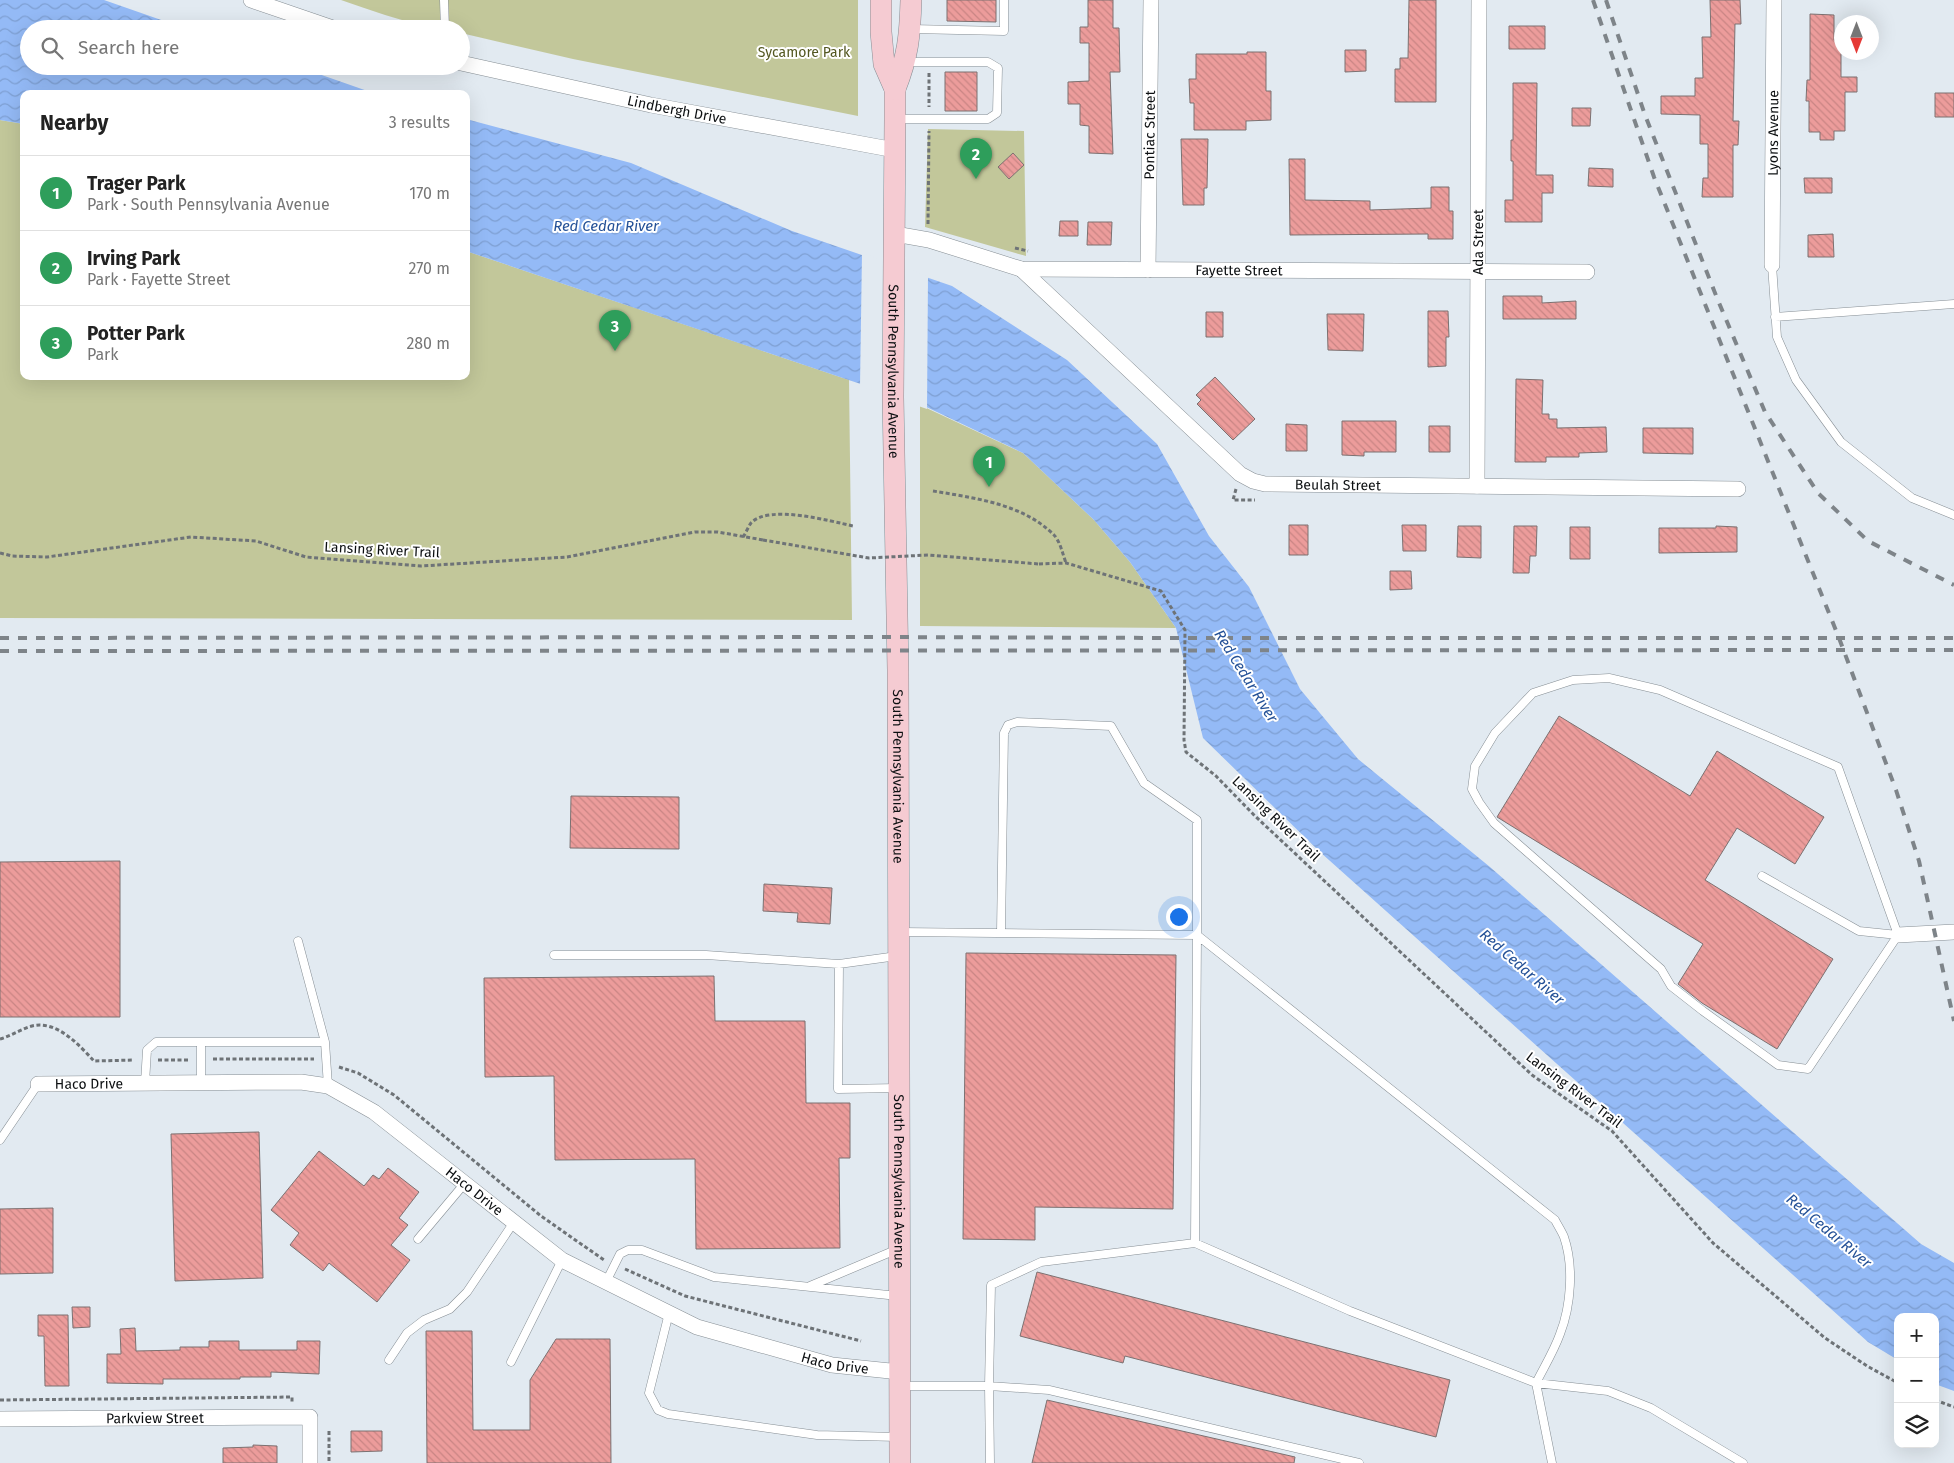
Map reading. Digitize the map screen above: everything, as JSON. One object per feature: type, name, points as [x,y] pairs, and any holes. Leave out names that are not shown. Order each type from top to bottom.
[{"type":"main road","name":"South Pennsylvania Avenue","points":[[881,0],[884,64],[895,89]]},
{"type":"main road","name":"South Pennsylvania Avenue","points":[[900,1463],[898,670],[893,397],[895,89],[905,62],[910,29],[910,0]]},
{"type":"street","points":[[251,0],[310,20]]},
{"type":"street","name":"Pontiac Street","points":[[1148,270],[1150,0]]},
{"type":"street","name":"Ada Street","points":[[1477,486],[1480,0]]},
{"type":"street","name":"Lyons Avenue","points":[[1772,265],[1774,0]]},
{"type":"street","name":"Lindbergh Drive","points":[[470,64],[651,105],[895,150]]},
{"type":"street","name":"Fayette Street","points":[[895,234],[929,240],[1020,269],[1587,272]]},
{"type":"street","name":"Beulah Street","points":[[1020,269],[1240,474],[1252,481],[1265,484],[1738,489]]},
{"type":"street","points":[[1898,936],[1954,932]]},
{"type":"street","name":"Haco Drive","points":[[38,1084],[301,1082],[328,1086],[374,1112],[562,1260],[697,1327],[832,1365],[900,1379]]},
{"type":"street","name":"Parkview Street","points":[[0,1419],[310,1417],[310,1463]]},
{"type":"lane","points":[[444,0],[445,20]]},
{"type":"lane","points":[[910,29],[1004,31],[1004,0]]},
{"type":"lane","points":[[895,119],[988,118],[997,112],[998,68],[988,62],[905,62]]},
{"type":"lane","points":[[1772,265],[1777,337],[1796,380],[1841,442],[1912,498],[1954,515]]},
{"type":"lane","points":[[1776,317],[1954,304]]},
{"type":"lane","points":[[1609,678],[1660,690],[1838,767],[1898,936],[1808,1069],[1778,1065],[1702,1011],[1671,986],[1661,970],[1494,823],[1472,789],[1476,766],[1495,733],[1533,693],[1573,680],[1609,678]]},
{"type":"lane","points":[[1000,932],[1004,733],[1008,725],[1017,722],[1111,726],[1144,783],[1197,820],[1195,1242]]},
{"type":"lane","points":[[1762,876],[1859,931],[1898,936]]},
{"type":"lane","points":[[899,932],[1197,936],[1555,1220],[1564,1236],[1568,1256],[1567,1311],[1560,1334],[1536,1383],[1552,1463]]},
{"type":"lane","points":[[298,940],[325,1042],[328,1086]]},
{"type":"lane","points":[[554,955],[706,955],[839,964],[899,956]]},
{"type":"lane","points":[[839,964],[838,1089],[899,1088]]},
{"type":"lane","points":[[145,1082],[147,1050],[156,1042],[325,1042]]},
{"type":"lane","points":[[202,1042],[202,1082]]},
{"type":"lane","points":[[0,1140],[38,1084]]},
{"type":"lane","points":[[418,1239],[465,1183]]},
{"type":"lane","points":[[389,1360],[407,1333],[424,1320],[450,1309],[467,1292],[514,1222]]},
{"type":"lane","points":[[990,1463],[991,1285],[1041,1262],[1195,1242],[1350,1311],[1536,1383],[1608,1390],[1650,1408],[1743,1463]]},
{"type":"lane","points":[[810,1287],[900,1248]]},
{"type":"lane","points":[[606,1282],[620,1254],[628,1250],[642,1250],[714,1276],[900,1297]]},
{"type":"lane","points":[[511,1362],[562,1260]]},
{"type":"lane","points":[[669,1313],[650,1393],[658,1410],[668,1414],[817,1435],[900,1437]]},
{"type":"lane","points":[[900,1379],[1049,1390],[1358,1463]]},
{"type":"path","points":[[928,223],[937,226]]},
{"type":"path","points":[[1014,247],[1033,252]]},
{"type":"path","points":[[934,491],[978,499],[1024,513],[1056,536],[1066,563]]},
{"type":"path","points":[[744,537],[750,524],[757,519],[764,516],[782,514],[853,526]]},
{"type":"path","name":"Lansing River Trail","points":[[0,553],[12,556],[47,557],[191,537],[256,542],[306,557],[421,566],[567,557],[695,532],[718,532],[869,558],[928,555],[1039,564],[1066,563],[1161,591],[1185,630],[1184,740],[1186,752],[1216,776],[1270,830],[1532,1075],[1612,1131],[1713,1243],[1825,1338],[1867,1366],[1894,1381]]},
{"type":"path","points":[[1939,1401],[1954,1407]]},
{"type":"path","points":[[329,1430],[329,1463]]},
{"type":"green space","name":"Sycamore Park","points":[[341,0],[858,0],[858,116],[573,59],[470,35],[470,20],[404,20]]},
{"type":"green space","points":[[0,120],[20,123],[20,380],[470,380],[470,252],[849,380],[852,620],[0,618]]},
{"type":"green space","points":[[928,129],[1024,131],[1026,256],[925,227]]},
{"type":"green space","points":[[920,405],[1023,453],[1094,520],[1130,562],[1176,628],[920,626]]},
{"type":"water","points":[[0,0],[104,0],[161,20],[20,20],[20,75],[322,75],[365,90],[20,90],[20,123],[0,120]]},
{"type":"water","name":"Red Cedar River","points":[[470,120],[631,163],[792,231],[952,286],[1067,360],[1157,444],[1209,536],[1249,587],[1300,689],[1358,759],[1490,867],[1921,1244],[1954,1263],[1954,1391],[1939,1385],[1939,1313],[1894,1313],[1894,1358],[1868,1342],[1320,852],[1203,738],[1176,628],[1130,562],[1094,520],[1023,453],[920,404],[470,252]]},
{"type":"pier","points":[[862,253],[928,276],[927,409],[860,386]]},
{"type":"building","points":[[947,0],[996,0],[996,22],[947,21]]},
{"type":"building","points":[[1088,0],[1113,0],[1113,28],[1119,28],[1120,72],[1110,72],[1113,154],[1089,153],[1089,126],[1080,125],[1080,104],[1068,104],[1068,82],[1089,81],[1089,43],[1080,43],[1080,27],[1088,27]]},
{"type":"building","points":[[1409,0],[1436,0],[1436,102],[1395,102],[1395,69],[1400,69],[1400,58],[1408,58]]},
{"type":"building","points":[[1710,0],[1740,0],[1741,24],[1735,24],[1733,121],[1739,121],[1738,145],[1733,145],[1733,197],[1702,197],[1703,178],[1708,178],[1708,144],[1700,144],[1700,115],[1661,114],[1661,96],[1695,96],[1695,78],[1703,78],[1702,37],[1711,37]]},
{"type":"building","points":[[1810,14],[1834,15],[1834,60],[1841,60],[1841,77],[1857,77],[1857,92],[1845,92],[1845,131],[1834,131],[1834,140],[1820,140],[1820,132],[1809,132],[1809,101],[1806,101],[1807,80],[1810,80]]},
{"type":"building","points":[[1509,26],[1545,26],[1545,49],[1509,49]]},
{"type":"building","points":[[1345,50],[1366,50],[1366,71],[1345,72]]},
{"type":"building","points":[[1247,52],[1266,52],[1266,91],[1271,91],[1271,120],[1246,121],[1246,130],[1194,130],[1194,103],[1190,103],[1189,79],[1196,79],[1196,54],[1247,54]]},
{"type":"building","points":[[945,72],[977,72],[977,111],[945,111]]},
{"type":"building","points":[[1513,83],[1537,83],[1536,175],[1553,175],[1553,193],[1542,193],[1542,222],[1505,222],[1505,200],[1513,200],[1511,140],[1513,140]]},
{"type":"building","points":[[1935,93],[1954,93],[1954,117],[1935,117]]},
{"type":"building","points":[[1572,108],[1591,108],[1590,126],[1572,126]]},
{"type":"building","points":[[1181,139],[1208,139],[1207,188],[1204,188],[1204,205],[1183,205]]},
{"type":"building","points":[[1013,153],[1024,165],[1009,179],[998,167]]},
{"type":"building","points":[[1289,159],[1305,159],[1305,200],[1370,201],[1370,210],[1431,208],[1431,187],[1449,187],[1449,211],[1453,211],[1453,239],[1428,239],[1428,234],[1290,235]]},
{"type":"building","points":[[1589,168],[1613,169],[1613,187],[1588,186]]},
{"type":"building","points":[[1804,178],[1832,178],[1832,193],[1805,193]]},
{"type":"building","points":[[1060,221],[1078,221],[1078,236],[1059,236]]},
{"type":"building","points":[[1088,222],[1112,222],[1111,245],[1087,245]]},
{"type":"building","points":[[1833,234],[1834,257],[1808,257],[1808,235]]},
{"type":"building","points":[[1503,296],[1542,296],[1542,303],[1576,301],[1576,319],[1503,319]]},
{"type":"building","points":[[1428,311],[1448,311],[1449,337],[1446,337],[1446,366],[1428,367]]},
{"type":"building","points":[[1206,312],[1223,312],[1223,337],[1206,337]]},
{"type":"building","points":[[1327,314],[1364,314],[1363,351],[1328,350]]},
{"type":"building","points":[[1215,377],[1255,419],[1233,440],[1197,404],[1201,400],[1196,395]]},
{"type":"building","points":[[1516,379],[1543,380],[1542,414],[1549,414],[1549,419],[1557,419],[1557,428],[1606,427],[1607,452],[1579,453],[1579,457],[1546,457],[1546,462],[1515,462]]},
{"type":"building","points":[[1342,421],[1396,421],[1396,452],[1364,452],[1364,456],[1342,455]]},
{"type":"building","points":[[1286,424],[1307,425],[1307,451],[1286,451]]},
{"type":"building","points":[[1429,426],[1450,426],[1450,452],[1429,452]]},
{"type":"building","points":[[1643,428],[1693,428],[1693,454],[1643,453]]},
{"type":"building","points":[[1289,525],[1308,525],[1308,555],[1289,555]]},
{"type":"building","points":[[1402,525],[1426,525],[1426,551],[1403,551]]},
{"type":"building","points":[[1458,526],[1481,526],[1481,558],[1457,557]]},
{"type":"building","points":[[1514,526],[1537,526],[1536,556],[1530,556],[1529,573],[1513,573]]},
{"type":"building","points":[[1716,526],[1737,527],[1737,552],[1659,553],[1659,528],[1716,528]]},
{"type":"building","points":[[1570,527],[1590,527],[1590,559],[1570,559]]},
{"type":"building","points":[[1390,571],[1411,571],[1412,589],[1390,590]]},
{"type":"building","points":[[1559,716],[1690,796],[1717,751],[1824,817],[1795,864],[1737,828],[1705,880],[1833,959],[1777,1049],[1702,1003],[1678,984],[1703,944],[1497,817]]},
{"type":"building","points":[[571,796],[679,797],[679,849],[570,848]]},
{"type":"building","points":[[120,861],[120,1017],[0,1017],[0,862]]},
{"type":"building","points":[[764,884],[832,888],[830,924],[797,922],[798,913],[763,911]]},
{"type":"building","points":[[966,953],[1176,955],[1173,1209],[1035,1207],[1035,1240],[963,1239]]},
{"type":"building","points":[[714,976],[715,1021],[805,1021],[806,1103],[850,1103],[850,1158],[839,1158],[840,1248],[696,1249],[695,1159],[555,1160],[554,1076],[485,1077],[484,978]]},
{"type":"building","points":[[259,1132],[263,1278],[175,1281],[171,1134]]},
{"type":"building","points":[[319,1151],[364,1186],[373,1175],[379,1179],[388,1168],[419,1192],[399,1218],[408,1225],[391,1245],[410,1260],[377,1302],[329,1263],[323,1271],[290,1245],[299,1233],[271,1210]]},
{"type":"building","points":[[53,1208],[53,1273],[0,1274],[0,1209]]},
{"type":"building","points":[[1037,1272],[1450,1380],[1436,1437],[1125,1356],[1123,1363],[1020,1336]]},
{"type":"building","points":[[72,1307],[90,1307],[90,1327],[73,1328]]},
{"type":"building","points":[[38,1315],[68,1315],[69,1386],[45,1386],[44,1336],[38,1336]]},
{"type":"building","points":[[135,1328],[136,1351],[180,1350],[180,1347],[209,1347],[209,1341],[239,1341],[239,1350],[297,1350],[297,1341],[320,1341],[319,1374],[271,1372],[271,1377],[163,1379],[163,1384],[107,1383],[107,1354],[121,1354],[120,1329]]},
{"type":"building","points":[[426,1331],[472,1331],[473,1430],[530,1430],[530,1380],[556,1339],[610,1339],[611,1463],[427,1463]]},
{"type":"building","points":[[1047,1400],[1295,1457],[1294,1463],[1032,1463]]},
{"type":"building","points":[[351,1431],[382,1431],[382,1451],[351,1452]]},
{"type":"building","points":[[253,1445],[277,1446],[277,1463],[223,1463],[223,1448],[253,1447]]},
{"type":"railway","points":[[1593,0],[1654,177],[1839,638],[1896,790],[1919,861],[1954,1021]]},
{"type":"railway","points":[[1606,0],[1645,115],[1717,298],[1765,412],[1818,493],[1868,541],[1954,585]]},
{"type":"railway","points":[[0,638],[1954,638]]},
{"type":"railway","points":[[0,651],[1954,650]]},
{"type":"place","name":"Irving Park","points":[[976,179]]},
{"type":"place","name":"Potter Park","points":[[615,351]]},
{"type":"place","name":"Trager Park","points":[[989,487]]}]
